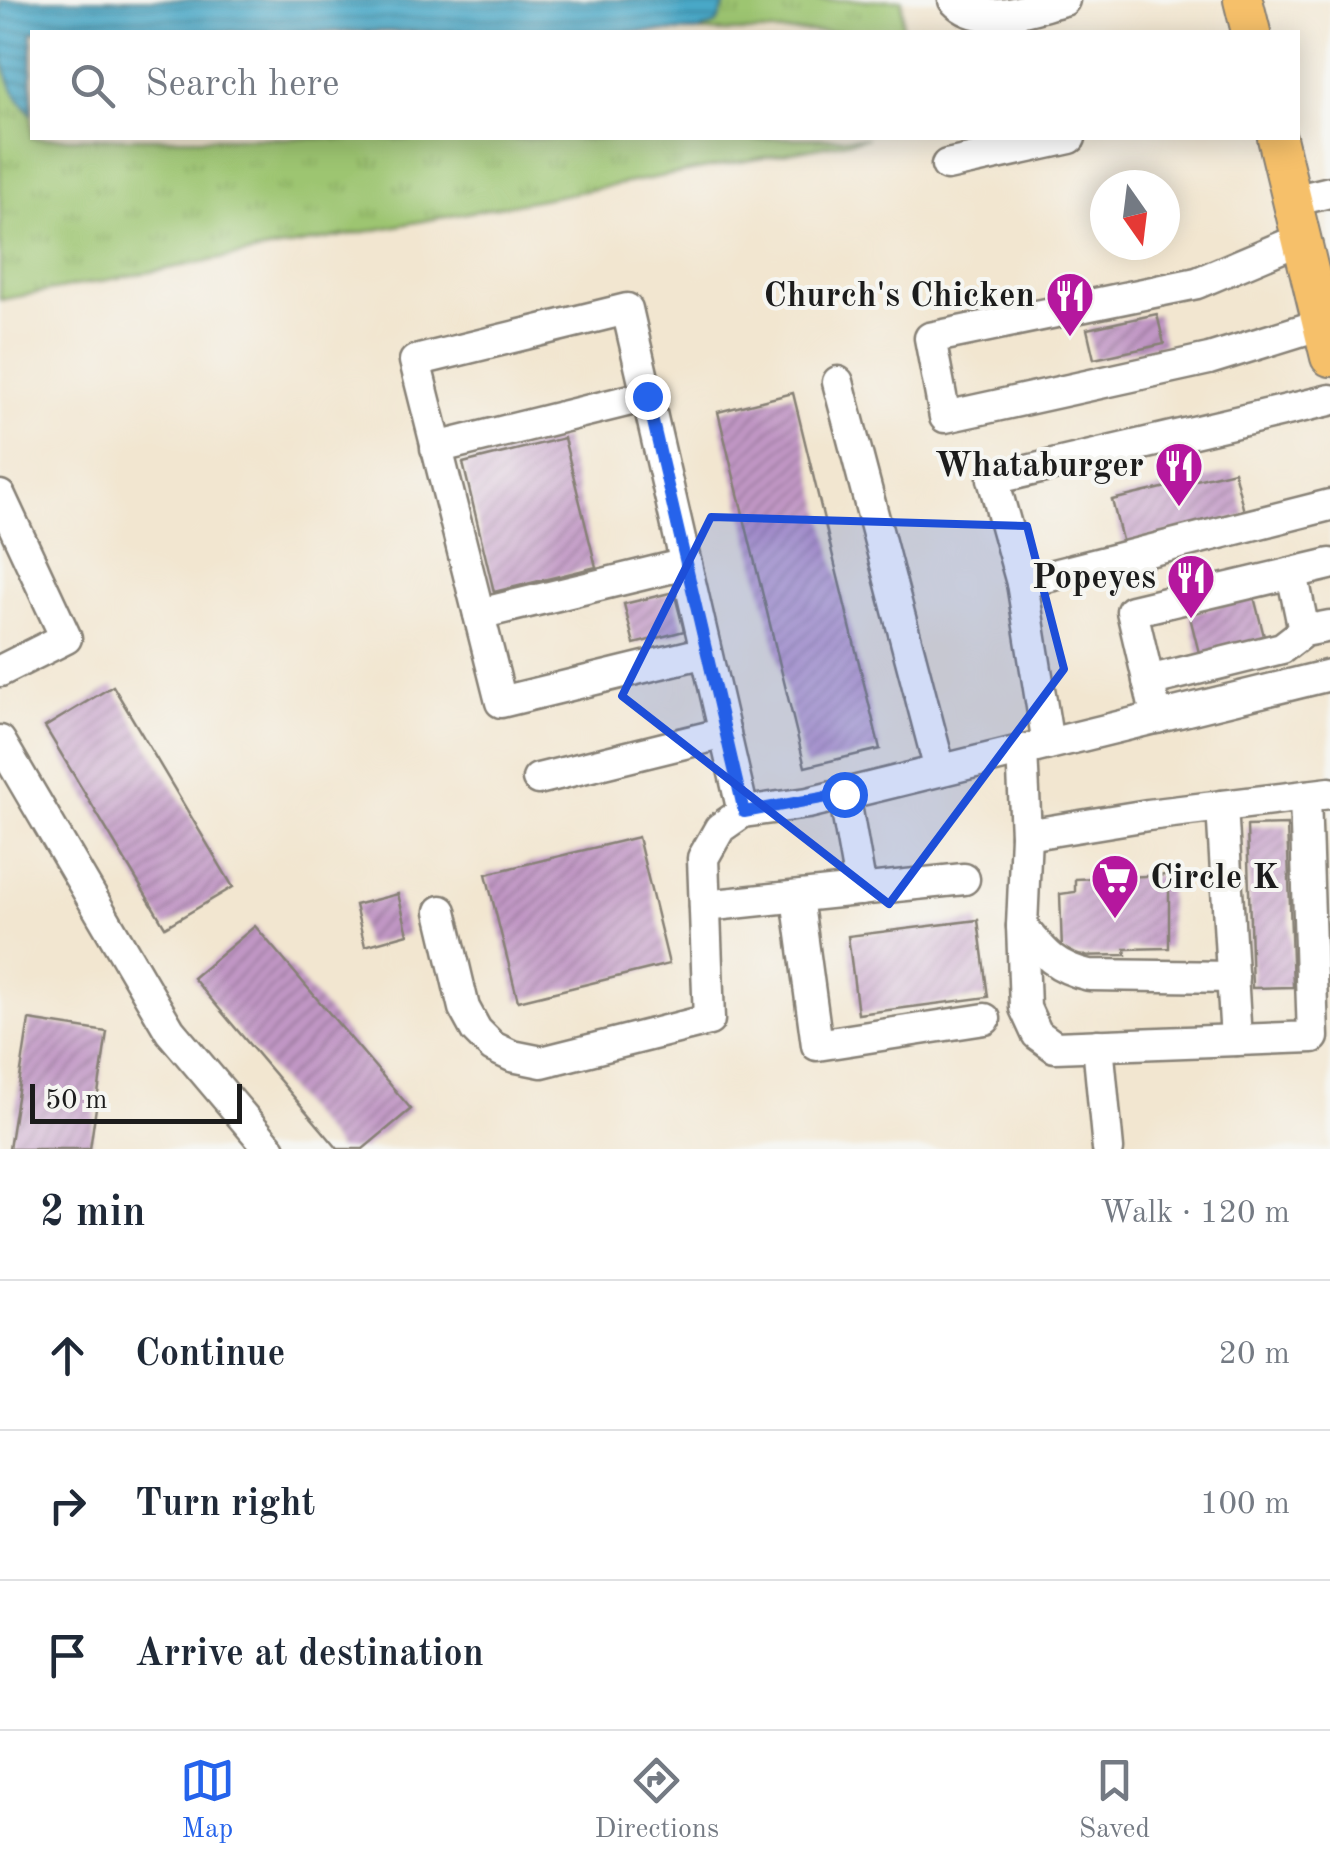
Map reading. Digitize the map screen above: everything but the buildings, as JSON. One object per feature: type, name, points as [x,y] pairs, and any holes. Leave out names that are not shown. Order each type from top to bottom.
[{"type":"main road","points":[[1243,0],[1250,30]]},
{"type":"main road","points":[[1277,140],[1326,341]]},
{"type":"street","points":[[954,0],[960,7],[990,17],[1064,0]]},
{"type":"street","points":[[947,165],[1061,140]]},
{"type":"street","points":[[1292,201],[1330,192]]},
{"type":"street","points":[[1301,239],[1197,283],[930,338],[945,417],[1189,364],[1326,341]]},
{"type":"street","points":[[706,652],[501,702],[415,361],[626,310],[744,812]]},
{"type":"street","points":[[838,382],[940,770]]},
{"type":"street","points":[[436,448],[647,396]]},
{"type":"street","points":[[1026,835],[1318,795],[1321,994],[1312,1038],[1055,1047],[1037,1034],[1025,1008],[1022,926],[1026,835],[1035,747],[1022,583],[993,479],[1330,400]]},
{"type":"street","points":[[0,496],[66,638],[0,670]]},
{"type":"street","points":[[1022,583],[1330,506]]},
{"type":"street","points":[[479,614],[686,564]]},
{"type":"street","points":[[1157,718],[1132,612],[1330,564]]},
{"type":"street","points":[[1148,680],[1282,648],[1317,629],[1292,573]]},
{"type":"street","points":[[441,911],[464,1008],[476,1030],[493,1048],[512,1056],[542,1062],[709,1020],[703,858],[720,828],[744,812],[844,794],[1330,675]]},
{"type":"street","points":[[538,779],[725,734]]},
{"type":"street","points":[[0,741],[170,1032],[270,1149]]},
{"type":"street","points":[[844,794],[861,890]]},
{"type":"street","points":[[1222,806],[1236,1040]]},
{"type":"street","points":[[705,906],[964,879]]},
{"type":"street","points":[[797,896],[817,1045],[985,1020]]},
{"type":"street","points":[[1022,926],[1048,958],[1066,970],[1089,975],[1233,977]]},
{"type":"street","points":[[1098,1046],[1108,1149]]},
{"type":"highlighted area","points":[[711,517],[1027,526],[1064,669],[889,904],[622,696]]},
{"type":"green space","points":[[0,0],[902,0],[903,30],[30,30],[30,140],[857,140],[0,300]]},
{"type":"water","points":[[0,0],[727,0],[717,24],[701,30],[30,30],[30,112],[8,77],[2,49]]},
{"type":"place","name":"Church's Chicken","points":[[1070,338]]},
{"type":"place","name":"Whataburger","points":[[1179,508]]},
{"type":"place","name":"Popeyes","points":[[1191,620]]},
{"type":"place","name":"Circle K","points":[[1115,920]]},
{"type":"route","points":[[647,396],[744,812],[844,794]]}]
